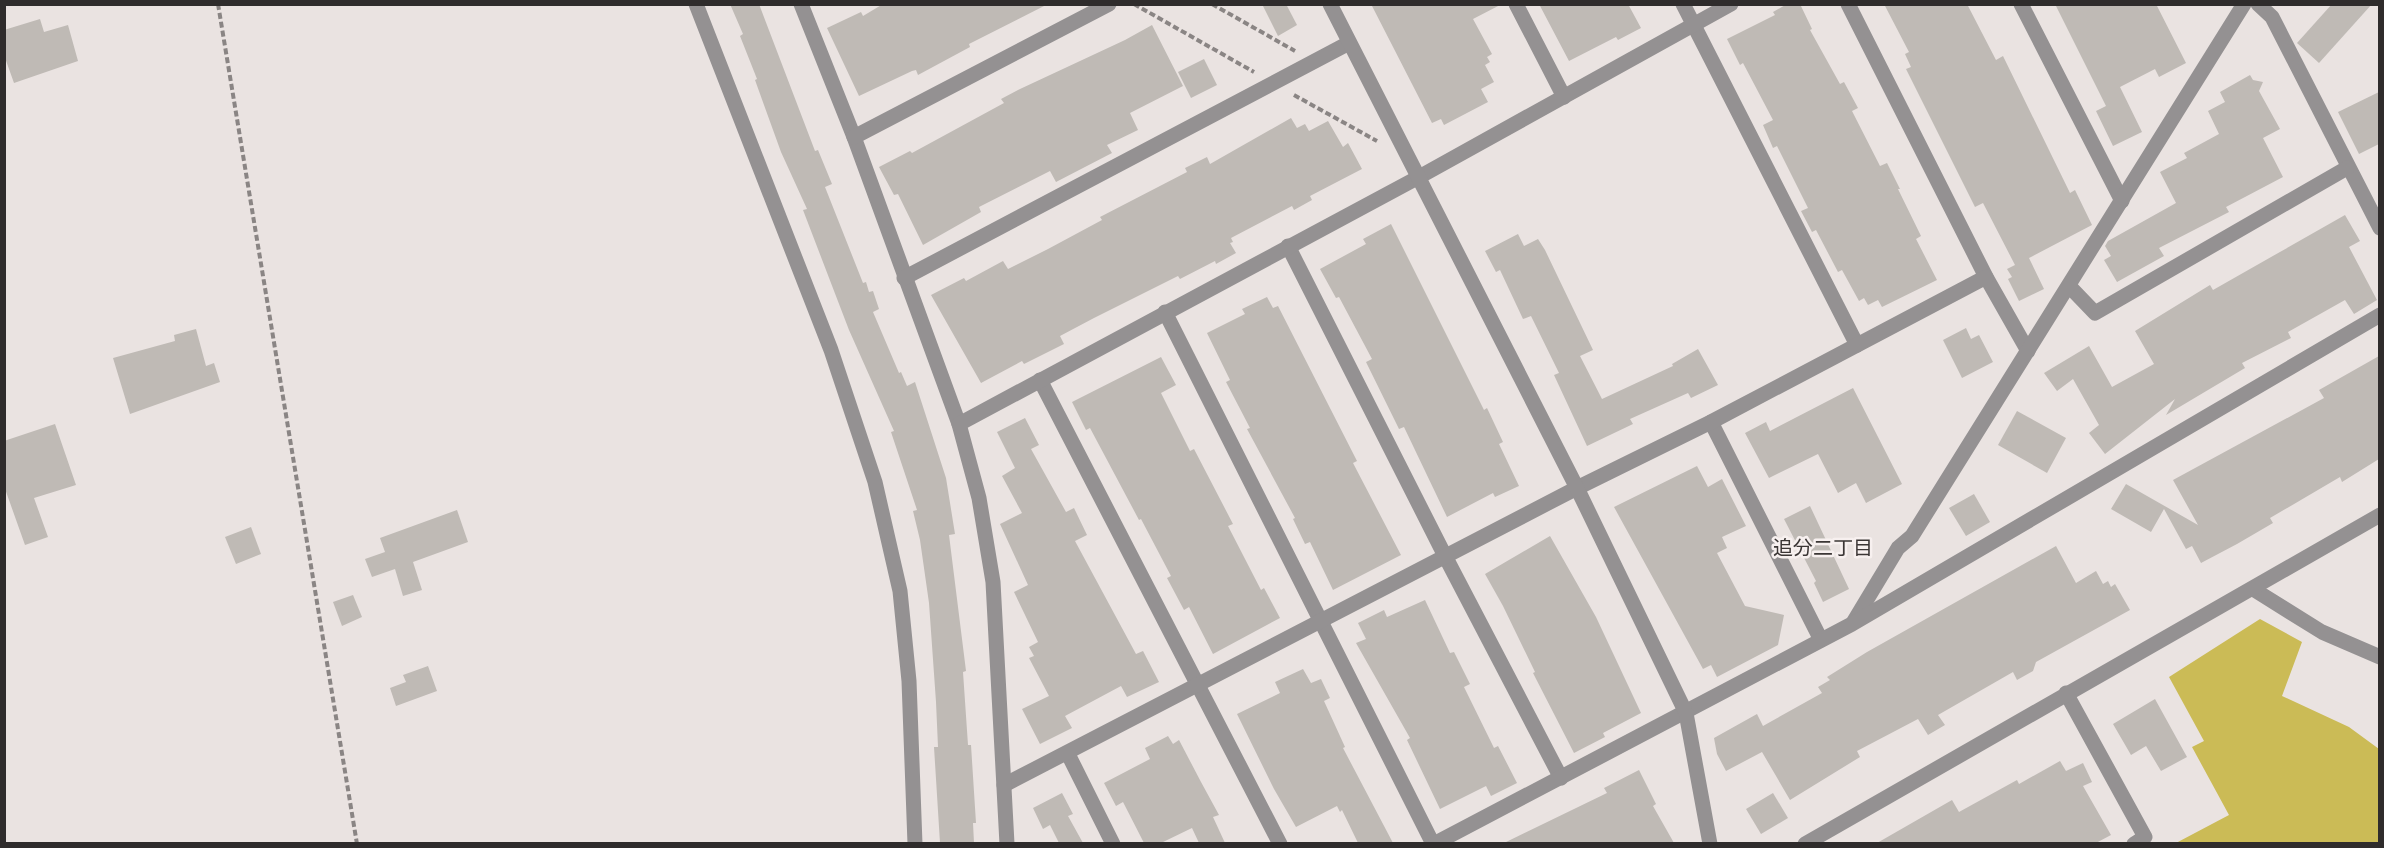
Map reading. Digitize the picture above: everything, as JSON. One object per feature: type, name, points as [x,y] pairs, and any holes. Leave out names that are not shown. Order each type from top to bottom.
[{"type":"street","points":[[696,4],[831,350],[875,482],[900,591],[909,681],[915,843]]},
{"type":"street","points":[[801,4],[854,137],[959,424],[979,498],[993,582],[1007,843]]},
{"type":"street","points":[[854,137],[1109,4]]},
{"type":"street","points":[[1330,4],[1576,488],[1686,713],[1710,843]]},
{"type":"street","points":[[1516,4],[1564,97]]},
{"type":"street","points":[[1683,4],[1857,345]]},
{"type":"street","points":[[959,424],[1419,177],[1731,4]]},
{"type":"street","points":[[1848,4],[1986,277],[2028,351]]},
{"type":"street","points":[[2022,4],[2122,201]]},
{"type":"street","points":[[1852,624],[1898,548],[1912,536],[2070,287],[2244,4]]},
{"type":"street","points":[[2258,4],[2272,17],[2379,228]]},
{"type":"street","points":[[904,278],[1350,43]]},
{"type":"street","points":[[2070,287],[2096,313],[2348,168]]},
{"type":"street","points":[[1288,246],[1445,556],[1561,778]]},
{"type":"street","points":[[1004,785],[1068,754],[1197,683],[1576,488],[1711,422],[1986,277]]},
{"type":"street","points":[[1165,312],[1434,843],[1852,624],[2379,315]]},
{"type":"street","points":[[1040,380],[1280,843]]},
{"type":"street","points":[[1711,422],[1821,640]]},
{"type":"street","points":[[1805,843],[2379,515]]},
{"type":"street","points":[[2253,589],[2322,632],[2379,657]]},
{"type":"street","points":[[2066,693],[2145,837],[2134,843]]},
{"type":"street","points":[[1068,754],[1113,843]]},
{"type":"path","points":[[218,4],[357,843]]},
{"type":"path","points":[[1212,4],[1314,62]]},
{"type":"shaded area","points":[[2260,619],[2302,642],[2282,696],[2349,727],[2379,749],[2379,843],[2176,843],[2229,815],[2192,747],[2204,741],[2169,677]]},
{"type":"building","points":[[730,4],[759,4],[815,151],[818,150],[832,184],[825,187],[863,283],[866,282],[869,292],[873,291],[879,309],[873,312],[899,373],[901,372],[907,386],[915,382],[946,478],[955,534],[949,535],[966,671],[963,672],[968,745],[971,745],[976,823],[973,823],[974,843],[940,843],[934,747],[938,747],[936,702],[929,603],[920,540],[913,511],[917,510],[891,432],[894,431],[849,330],[803,210],[807,209],[781,152],[740,36],[743,34]]},
{"type":"building","points":[[883,4],[1048,4],[969,44],[970,47],[918,75],[916,70],[912,71],[859,96],[827,28],[861,12],[863,16]]},
{"type":"building","points":[[1262,4],[1286,4],[1297,25],[1278,36]]},
{"type":"building","points":[[1371,4],[1502,4],[1473,19],[1492,54],[1487,57],[1490,62],[1485,65],[1494,82],[1481,89],[1488,102],[1444,125],[1441,119],[1432,123]]},
{"type":"building","points":[[1539,4],[1628,4],[1641,28],[1618,40],[1616,37],[1569,61]]},
{"type":"building","points":[[1787,4],[1800,4],[1812,29],[1810,30],[1840,84],[1844,82],[1858,108],[1852,111],[1880,166],[1887,163],[1900,189],[1898,189],[1921,236],[1916,239],[1937,280],[1882,307],[1878,300],[1868,305],[1864,298],[1859,301],[1842,270],[1838,272],[1816,230],[1812,232],[1801,211],[1808,208],[1777,146],[1773,148],[1763,125],[1773,120],[1743,63],[1740,65],[1727,39],[1775,15],[1773,12]]},
{"type":"building","points":[[1884,4],[1967,4],[1996,60],[2003,56],[2070,193],[2075,190],[2092,225],[2029,258],[2044,289],[2019,301],[2008,279],[2012,277],[2007,269],[2015,265],[1983,203],[1975,207],[1906,69],[1911,67],[1905,54],[1909,52]]},
{"type":"building","points":[[2055,4],[2156,4],[2186,63],[2159,77],[2155,69],[2120,87],[2142,132],[2113,146],[2096,111],[2106,106]]},
{"type":"building","points":[[2332,4],[2372,4],[2319,63],[2297,43]]},
{"type":"building","points":[[40,19],[44,32],[68,25],[78,61],[14,83],[4,55],[4,30]]},
{"type":"building","points":[[1152,25],[1183,86],[1130,113],[1138,130],[1107,145],[1112,153],[1056,182],[1050,171],[979,207],[981,212],[923,245],[898,194],[894,195],[879,167],[910,151],[912,153],[1004,103],[1001,99],[1020,89]]},
{"type":"building","points":[[1204,59],[1217,85],[1191,98],[1178,72]]},
{"type":"building","points":[[2250,75],[2253,80],[2263,82],[2259,91],[2280,129],[2263,138],[2283,177],[2226,207],[2229,212],[2159,248],[2164,256],[2117,282],[2104,260],[2111,256],[2105,246],[2108,241],[2176,203],[2160,172],[2187,158],[2184,153],[2219,134],[2208,111],[2225,102],[2220,92]]},
{"type":"building","points":[[2379,92],[2379,144],[2359,154],[2338,112]]},
{"type":"building","points":[[1291,118],[1297,128],[1305,124],[1309,131],[1328,121],[1343,147],[1348,143],[1362,169],[1310,196],[1312,200],[1294,210],[1292,206],[1231,238],[1233,242],[1230,243],[1236,253],[1180,279],[1178,276],[1094,318],[1060,336],[1064,344],[1024,364],[1022,361],[981,383],[931,295],[964,278],[966,281],[1003,261],[1008,269],[1102,220],[1100,217],[1187,172],[1185,168],[1207,157],[1210,164]]},
{"type":"building","points":[[2345,215],[2360,241],[2349,247],[2377,300],[2354,314],[2345,300],[2288,332],[2291,338],[2242,363],[2245,368],[2166,415],[2175,399],[2105,454],[2089,433],[2099,425],[2073,379],[2057,391],[2044,373],[2089,346],[2112,387],[2154,364],[2135,331],[2210,285],[2213,290]]},
{"type":"building","points":[[1391,224],[1484,410],[1487,408],[1503,442],[1499,444],[1519,486],[1495,497],[1493,493],[1447,517],[1404,427],[1399,429],[1366,362],[1372,359],[1339,297],[1336,298],[1320,269],[1366,244],[1363,239]]},
{"type":"building","points":[[1518,234],[1524,246],[1538,239],[1545,250],[1593,350],[1580,356],[1602,399],[1673,366],[1672,364],[1698,349],[1718,385],[1691,398],[1688,393],[1630,419],[1633,424],[1587,446],[1554,375],[1559,373],[1531,316],[1523,319],[1500,270],[1496,272],[1485,251]]},
{"type":"building","points":[[1267,297],[1273,308],[1278,306],[1357,461],[1353,463],[1401,555],[1333,590],[1310,542],[1305,544],[1293,519],[1295,518],[1247,429],[1250,428],[1226,382],[1230,380],[1207,333],[1245,314],[1242,309]]},
{"type":"building","points":[[1966,328],[1971,339],[1979,335],[1993,362],[1962,378],[1943,340]]},
{"type":"building","points":[[196,329],[206,366],[214,363],[220,382],[130,414],[113,358],[175,341],[174,335]]},
{"type":"building","points":[[2379,356],[2379,459],[2342,482],[2340,477],[2270,518],[2273,523],[2237,544],[2201,563],[2192,546],[2186,549],[2164,509],[2151,532],[2111,509],[2126,484],[2198,525],[2173,480],[2324,398],[2319,390]]},
{"type":"building","points":[[1161,357],[1176,385],[1161,393],[1190,451],[1194,449],[1233,524],[1228,526],[1261,590],[1264,588],[1280,618],[1213,654],[1189,607],[1184,610],[1167,578],[1171,576],[1141,519],[1139,520],[1090,428],[1086,430],[1072,402]]},
{"type":"building","points":[[1853,388],[1902,484],[1866,503],[1856,483],[1838,493],[1818,454],[1769,478],[1745,433],[1766,422],[1770,431]]},
{"type":"building","points":[[2017,411],[2066,438],[2047,473],[1998,445]]},
{"type":"building","points":[[1025,418],[1039,445],[1031,449],[1066,512],[1074,508],[1087,535],[1075,541],[1136,654],[1143,651],[1159,682],[1127,697],[1121,686],[1065,716],[1072,728],[1040,744],[1022,709],[1049,696],[1029,658],[1034,656],[1029,647],[1038,642],[1014,592],[1028,585],[1000,524],[1022,513],[1002,476],[1015,468],[997,432]]},
{"type":"building","points":[[55,424],[76,485],[34,498],[48,537],[25,545],[4,486],[4,441]]},
{"type":"building","points":[[1697,466],[1708,487],[1722,479],[1746,526],[1722,537],[1727,548],[1717,553],[1745,606],[1784,615],[1778,645],[1717,677],[1711,665],[1703,669],[1614,507]]},
{"type":"building","points":[[1974,494],[1990,522],[1966,536],[1949,508]]},
{"type":"building","points":[[1810,506],[1849,589],[1823,602],[1814,583],[1816,581],[1784,519]]},
{"type":"building","points":[[457,510],[468,542],[413,562],[422,590],[403,596],[395,569],[372,577],[365,559],[385,552],[380,538]]},
{"type":"building","points":[[251,527],[261,554],[236,564],[225,537]]},
{"type":"building","points":[[1550,536],[1596,617],[1641,713],[1603,733],[1605,737],[1574,753],[1533,673],[1535,672],[1503,606],[1485,574]]},
{"type":"building","points":[[2056,546],[2076,583],[2096,571],[2103,584],[2108,581],[2111,587],[2115,584],[2130,610],[2036,662],[2033,671],[2017,680],[2013,672],[1938,715],[1945,725],[1928,735],[1918,719],[1857,751],[1860,757],[1790,800],[1762,752],[1726,771],[1717,754],[1714,738],[1757,714],[1763,726],[1822,693],[1818,687],[1830,680],[1827,677],[1867,652]]},
{"type":"building","points":[[353,595],[362,617],[342,626],[333,602]]},
{"type":"building","points":[[1425,600],[1450,653],[1454,652],[1470,684],[1464,687],[1494,748],[1498,746],[1517,783],[1491,796],[1486,786],[1440,809],[1407,740],[1410,738],[1356,643],[1366,639],[1358,623],[1384,610],[1387,617]]},
{"type":"building","points":[[428,666],[437,691],[396,706],[390,688],[406,682],[403,675]]},
{"type":"building","points":[[1303,669],[1311,683],[1321,679],[1330,698],[1324,701],[1345,747],[1343,748],[1393,843],[1358,843],[1342,810],[1340,812],[1337,806],[1296,827],[1274,789],[1237,714],[1280,693],[1275,682]]},
{"type":"building","points":[[2155,699],[2187,757],[2161,771],[2146,746],[2131,755],[2113,724]]},
{"type":"building","points":[[1168,736],[1173,744],[1179,740],[1219,815],[1213,817],[1225,843],[1199,843],[1192,828],[1161,843],[1144,843],[1123,802],[1116,806],[1104,783],[1150,759],[1145,748]]},
{"type":"building","points":[[2060,761],[2066,771],[2083,763],[2092,782],[2083,786],[2111,835],[2096,843],[1877,843],[1952,800],[1959,812],[2017,780],[2019,784]]},
{"type":"building","points":[[1639,770],[1656,804],[1653,806],[1674,843],[1504,843],[1607,793],[1604,788]]},
{"type":"building","points":[[1062,793],[1073,814],[1068,816],[1083,843],[1059,843],[1050,825],[1043,829],[1033,808]]},
{"type":"building","points":[[1773,793],[1788,818],[1761,834],[1746,809]]},
{"type":"district","name":"追分二丁目","points":[[1823,548]]}]
